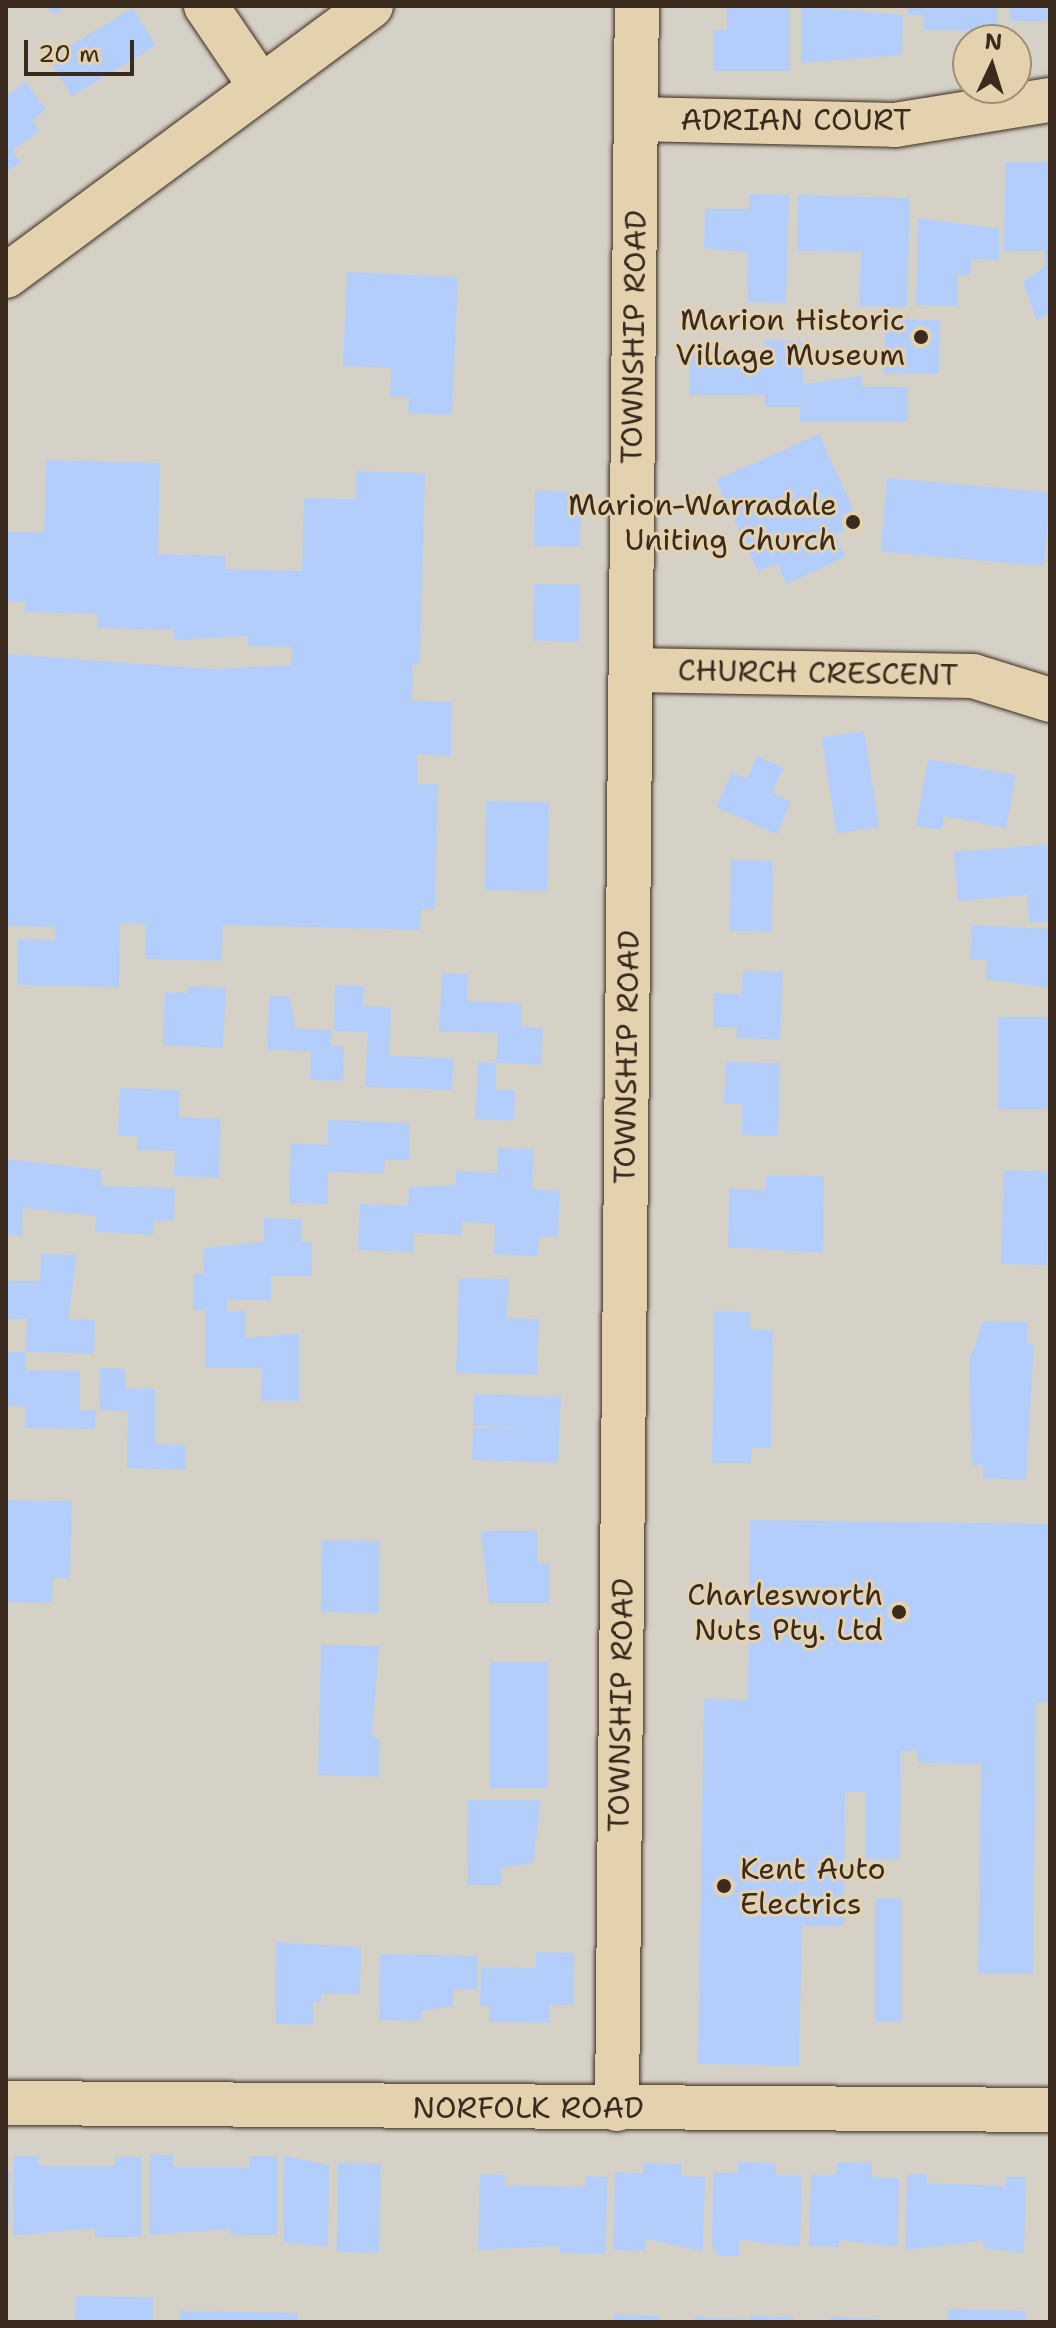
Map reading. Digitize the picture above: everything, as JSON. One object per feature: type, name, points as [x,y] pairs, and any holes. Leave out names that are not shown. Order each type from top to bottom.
[{"type":"street","points":[[206,6],[261,87]]},
{"type":"street","points":[[6,276],[371,6]]},
{"type":"street","name":"TOWNSHIP ROAD","points":[[617,2109],[637,6]]},
{"type":"street","name":"ADRIAN COURT","points":[[636,119],[895,125],[1050,100]]},
{"type":"street","name":"CHURCH CRESCENT","points":[[631,670],[959,675],[1050,700]]},
{"type":"street","name":"NORFOLK ROAD","points":[[6,2103],[1050,2110]]},
{"type":"building","points":[[42,6],[64,6],[58,15]]},
{"type":"building","points":[[790,6],[790,71],[713,71],[713,30],[727,30],[727,8]]},
{"type":"building","points":[[801,6],[903,15],[902,55],[801,63]]},
{"type":"building","points":[[908,6],[997,6],[997,24],[952,24],[952,30],[924,30],[924,15],[908,15]]},
{"type":"building","points":[[1009,6],[1050,6],[1050,21],[1009,21]]},
{"type":"building","points":[[133,8],[156,46],[72,96],[49,58]]},
{"type":"building","points":[[25,82],[46,109],[32,121],[40,130],[12,151],[21,162],[6,173],[6,97]]},
{"type":"building","points":[[1005,162],[1050,162],[1050,312],[1037,321],[1023,282],[1045,267],[1045,251],[1004,251]]},
{"type":"building","points":[[749,194],[789,195],[786,303],[747,302],[748,253],[704,248],[705,209],[749,209]]},
{"type":"building","points":[[798,195],[910,198],[907,307],[859,306],[861,252],[797,251]]},
{"type":"building","points":[[918,218],[999,229],[999,260],[971,259],[971,275],[957,275],[957,306],[916,305]]},
{"type":"building","points":[[347,272],[458,277],[452,415],[408,413],[409,397],[390,397],[391,368],[343,366]]},
{"type":"building","points":[[885,319],[940,320],[939,374],[884,373]]},
{"type":"building","points":[[764,340],[803,341],[803,384],[862,376],[862,387],[908,387],[908,422],[800,422],[800,407],[765,407],[765,395],[689,395],[689,351],[765,351]]},
{"type":"building","points":[[819,434],[860,524],[836,535],[845,557],[786,584],[777,563],[758,572],[716,480]]},
{"type":"building","points":[[46,460],[160,463],[158,554],[225,556],[225,569],[302,571],[304,498],[356,499],[356,471],[425,473],[420,664],[413,663],[412,701],[452,702],[451,756],[417,754],[417,784],[438,784],[435,909],[421,909],[420,930],[223,925],[222,961],[145,959],[146,924],[120,923],[119,987],[17,985],[18,939],[55,940],[56,927],[6,926],[6,654],[212,669],[291,665],[292,647],[248,646],[248,636],[174,640],[174,630],[97,628],[97,614],[25,612],[26,602],[6,601],[6,532],[44,532]]},
{"type":"building","points":[[887,478],[1050,492],[1044,566],[881,552]]},
{"type":"building","points":[[535,491],[581,492],[580,547],[534,546]]},
{"type":"building","points":[[534,584],[580,585],[579,642],[533,641]]},
{"type":"building","points":[[864,731],[879,827],[837,834],[822,738]]},
{"type":"building","points":[[757,756],[784,768],[772,793],[791,802],[777,834],[716,807],[732,772],[747,779]]},
{"type":"building","points":[[928,759],[1016,775],[1006,828],[944,816],[942,830],[916,826]]},
{"type":"building","points":[[486,801],[549,802],[547,891],[484,890]]},
{"type":"building","points":[[1050,844],[1050,921],[1029,923],[1027,895],[958,901],[954,852]]},
{"type":"building","points":[[731,860],[773,861],[772,932],[730,931]]},
{"type":"building","points":[[972,925],[1050,929],[1050,988],[986,979],[987,960],[970,959]]},
{"type":"building","points":[[743,971],[783,972],[780,1040],[736,1038],[737,1027],[713,1027],[714,993],[742,994]]},
{"type":"building","points":[[442,973],[468,974],[467,1001],[522,1003],[521,1027],[543,1028],[541,1065],[496,1063],[498,1033],[439,1031]]},
{"type":"building","points":[[335,985],[364,986],[363,1006],[391,1007],[389,1056],[454,1058],[452,1090],[365,1087],[368,1032],[334,1031]]},
{"type":"building","points":[[188,986],[226,988],[223,1048],[163,1045],[165,992],[187,993]]},
{"type":"building","points":[[269,996],[289,996],[296,1029],[332,1030],[331,1046],[344,1046],[343,1081],[310,1080],[311,1051],[267,1050]]},
{"type":"building","points":[[998,1017],[1050,1017],[1050,1109],[998,1109]]},
{"type":"building","points":[[478,1062],[496,1063],[496,1089],[515,1090],[514,1121],[475,1119]]},
{"type":"building","points":[[726,1062],[780,1063],[778,1136],[742,1135],[742,1104],[724,1104]]},
{"type":"building","points":[[120,1088],[180,1090],[179,1117],[221,1119],[219,1178],[174,1176],[175,1151],[137,1150],[137,1136],[118,1136]]},
{"type":"building","points":[[328,1120],[410,1123],[409,1160],[385,1160],[384,1173],[328,1172],[328,1204],[289,1203],[291,1143],[328,1145]]},
{"type":"building","points":[[498,1148],[534,1149],[532,1189],[560,1191],[558,1237],[539,1236],[538,1256],[494,1254],[495,1224],[462,1222],[462,1235],[414,1233],[413,1252],[358,1250],[360,1204],[408,1206],[409,1187],[456,1185],[456,1171],[497,1173]]},
{"type":"building","points":[[6,1159],[101,1170],[101,1186],[175,1188],[174,1221],[154,1221],[154,1235],[95,1232],[96,1216],[23,1208],[22,1236],[6,1235]]},
{"type":"building","points":[[1004,1170],[1050,1172],[1047,1266],[1001,1264]]},
{"type":"building","points":[[766,1175],[824,1176],[823,1253],[728,1247],[729,1189],[766,1190]]},
{"type":"building","points":[[264,1218],[301,1219],[301,1241],[312,1242],[312,1276],[271,1276],[271,1300],[227,1300],[227,1311],[245,1311],[245,1338],[299,1333],[299,1401],[261,1401],[262,1368],[205,1368],[205,1310],[193,1310],[193,1274],[203,1274],[204,1248],[264,1242]]},
{"type":"building","points":[[41,1254],[77,1255],[68,1319],[95,1320],[94,1354],[26,1352],[27,1319],[6,1319],[6,1281],[40,1281]]},
{"type":"building","points":[[459,1278],[509,1279],[507,1318],[539,1319],[537,1375],[456,1373]]},
{"type":"building","points":[[714,1311],[750,1312],[750,1329],[773,1330],[771,1448],[752,1448],[751,1463],[712,1463]]},
{"type":"building","points":[[983,1321],[1028,1322],[1027,1344],[1034,1344],[1026,1480],[983,1478],[983,1465],[972,1465],[969,1362]]},
{"type":"building","points":[[6,1352],[26,1352],[26,1370],[80,1371],[80,1410],[96,1410],[95,1429],[25,1428],[25,1407],[6,1406]]},
{"type":"building","points":[[100,1368],[125,1369],[125,1388],[155,1389],[155,1444],[186,1445],[186,1470],[127,1468],[128,1411],[99,1410]]},
{"type":"building","points":[[474,1394],[561,1397],[558,1463],[472,1460],[473,1428],[528,1427],[473,1426]]},
{"type":"building","points":[[6,1500],[72,1501],[70,1578],[53,1578],[52,1603],[6,1602]]},
{"type":"building","points":[[750,1520],[1050,1524],[1050,1703],[1036,1702],[1033,1974],[978,1974],[981,1764],[917,1763],[917,1751],[901,1751],[900,1859],[865,1859],[865,1792],[845,1792],[844,1926],[802,1926],[799,2066],[698,2064],[704,1699],[748,1700]]},
{"type":"building","points":[[481,1531],[537,1531],[537,1563],[549,1564],[549,1603],[489,1603]]},
{"type":"building","points":[[322,1540],[380,1541],[379,1613],[321,1612]]},
{"type":"building","points":[[321,1645],[379,1646],[372,1737],[380,1738],[379,1777],[318,1775]]},
{"type":"building","points":[[490,1662],[548,1662],[548,1788],[490,1788]]},
{"type":"building","points":[[468,1800],[541,1800],[533,1863],[501,1868],[501,1885],[467,1885]]},
{"type":"building","points":[[875,1898],[902,1898],[902,2022],[875,2022]]},
{"type":"building","points":[[276,1942],[361,1947],[360,1994],[321,1994],[321,2002],[313,2002],[313,2025],[275,2024]]},
{"type":"building","points":[[536,1952],[574,1953],[573,2005],[549,2005],[549,2023],[489,2022],[489,2006],[480,2006],[481,1967],[536,1968]]},
{"type":"building","points":[[380,1954],[477,1956],[477,1990],[454,1989],[453,2006],[421,2011],[421,2021],[379,2020]]},
{"type":"building","points":[[149,2155],[173,2155],[173,2167],[250,2167],[249,2156],[277,2156],[277,2235],[230,2235],[231,2229],[149,2235]]},
{"type":"building","points":[[14,2156],[38,2156],[39,2166],[115,2166],[115,2157],[141,2157],[141,2237],[95,2237],[95,2228],[13,2236]]},
{"type":"building","points":[[284,2156],[329,2165],[328,2247],[283,2242]]},
{"type":"building","points":[[738,2162],[776,2163],[776,2175],[802,2175],[800,2247],[739,2240],[739,2256],[719,2256],[712,2246],[713,2173],[738,2173]]},
{"type":"building","points":[[837,2162],[872,2163],[872,2177],[899,2178],[898,2247],[839,2240],[839,2247],[809,2246],[811,2175],[836,2175]]},
{"type":"building","points":[[338,2163],[381,2164],[379,2253],[336,2252]]},
{"type":"building","points":[[643,2163],[681,2164],[681,2176],[705,2177],[703,2251],[646,2239],[645,2251],[613,2250],[615,2172],[643,2173]]},
{"type":"building","points":[[6,2172],[10,2172],[9,2224],[6,2224]]},
{"type":"building","points":[[480,2174],[505,2175],[504,2185],[585,2187],[585,2176],[608,2177],[605,2254],[560,2253],[560,2246],[478,2250]]},
{"type":"building","points":[[907,2174],[927,2174],[926,2183],[1006,2186],[1006,2177],[1026,2177],[1024,2253],[983,2248],[983,2241],[905,2250]]},
{"type":"building","points":[[76,2296],[153,2297],[153,2322],[76,2322]]},
{"type":"building","points":[[948,2309],[1026,2311],[1026,2322],[948,2322]]},
{"type":"building","points":[[180,2311],[298,2313],[297,2322],[180,2322]]},
{"type":"building","points":[[614,2315],[660,2316],[660,2322],[614,2322]]},
{"type":"building","points":[[750,2316],[793,2317],[793,2322],[750,2322]]},
{"type":"building","points":[[694,2317],[742,2319],[742,2322],[694,2322]]},
{"type":"building","points":[[830,2317],[880,2319],[879,2322],[830,2322]]},
{"type":"place","name":"Marion Historic Village Museum","points":[[921,337]]},
{"type":"place","name":"Marion-Warradale Uniting Church","points":[[853,522]]},
{"type":"place","name":"Charlesworth Nuts Pty. Ltd","points":[[899,1612]]},
{"type":"place","name":"Kent Auto Electrics","points":[[724,1886]]}]
